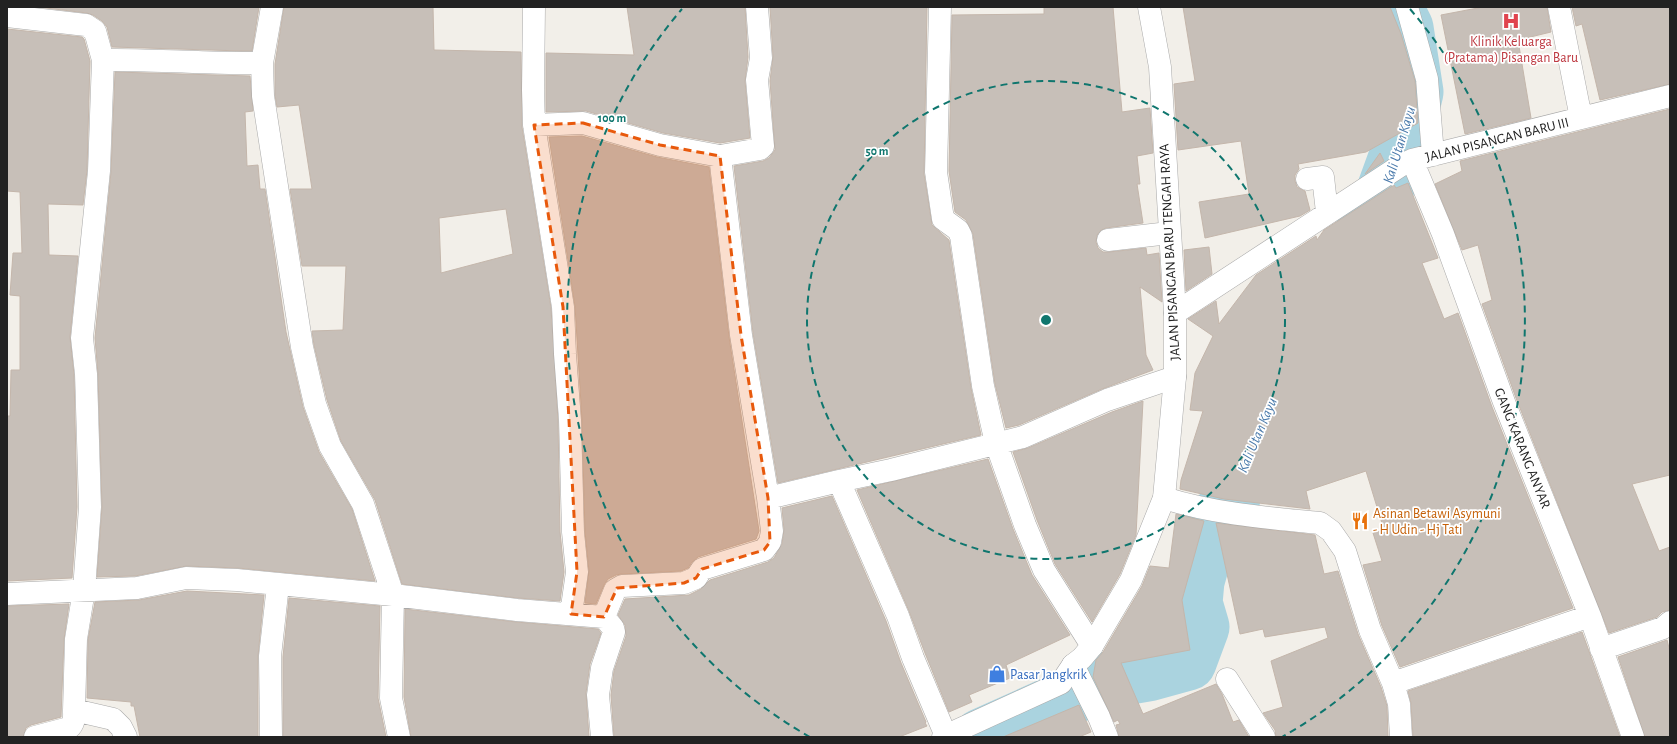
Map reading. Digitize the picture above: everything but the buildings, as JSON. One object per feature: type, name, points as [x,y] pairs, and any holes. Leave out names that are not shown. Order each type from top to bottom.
[{"type":"street","points":[[272,7],[262,63],[263,96],[302,346],[315,404],[330,446],[363,504],[393,595],[392,698],[399,737]]},
{"type":"street","points":[[534,7],[534,125],[563,307],[570,420],[573,532],[577,572],[571,614]]},
{"type":"street","points":[[534,125],[583,123],[660,146],[720,156],[760,150],[763,146],[757,80],[761,58],[757,7]]},
{"type":"street","points":[[940,7],[936,172],[943,219],[958,230],[961,236],[983,386],[996,444],[1025,525],[1044,570],[1092,646]]},
{"type":"street","name":"JALAN PISANGAN BARU TENGAH RAYA","points":[[944,736],[1061,683],[1081,680],[1082,658],[1092,646],[1131,580],[1164,498],[1175,377],[1175,313],[1160,67],[1149,7]]},
{"type":"street","name":"GANG KARANG ANYAR","points":[[1407,7],[1427,79],[1409,162],[1443,234],[1504,402],[1590,616],[1633,737]]},
{"type":"street","points":[[1559,7],[1581,118]]},
{"type":"street","points":[[7,16],[86,25],[95,31],[103,60],[99,171],[82,338],[86,374],[90,507],[84,590],[76,639],[74,720],[73,725],[69,728],[35,737]]},
{"type":"street","points":[[103,60],[166,60],[213,64],[262,63]]},
{"type":"street","name":"JALAN PISANGAN BARU III","points":[[1175,313],[1327,212],[1409,162],[1670,96]]},
{"type":"street","points":[[604,617],[615,590],[622,586],[684,583],[696,578],[702,569],[764,550],[770,542],[772,531],[768,498],[741,335],[720,156]]},
{"type":"street","points":[[1307,179],[1323,177],[1327,212]]},
{"type":"street","points":[[1108,240],[1169,233]]},
{"type":"street","points":[[768,498],[891,470],[1023,437],[1107,400],[1175,377]]},
{"type":"street","points":[[839,481],[898,616],[944,736]]},
{"type":"street","points":[[1164,498],[1224,513],[1320,523],[1331,530],[1345,551],[1370,630],[1393,683],[1399,704],[1401,737]]},
{"type":"street","points":[[7,594],[137,588],[186,578],[237,580],[393,595],[518,610],[604,617],[613,628],[614,632],[602,668],[598,695],[602,737]]},
{"type":"street","points":[[271,737],[270,656],[278,585]]},
{"type":"street","points":[[1393,683],[1590,616]]},
{"type":"street","points":[[1601,649],[1663,628],[1670,622]]},
{"type":"street","points":[[1227,679],[1264,737]]},
{"type":"street","points":[[1081,680],[1107,737]]},
{"type":"street","points":[[74,710],[113,719],[121,727],[126,737]]},
{"type":"highlighted area","points":[[583,123],[660,145],[720,156],[741,335],[768,498],[770,542],[764,550],[702,569],[696,578],[684,583],[617,588],[604,617],[571,614],[577,572],[563,307],[534,125]]},
{"type":"waterway","name":"Kali Utan Kayu","points":[[1348,261],[1384,193],[1404,138],[1415,92],[1405,28],[1398,14],[1398,7]]},
{"type":"waterway","name":"Kali Utan Kayu","points":[[981,737],[1079,693],[1096,682],[1148,673],[1188,662],[1201,627],[1194,603],[1196,581],[1210,531],[1232,497],[1260,427]]},
{"type":"place","name":"Klinik Keluarga (Pratama) Pisangan Baru","points":[[1511,21]]},
{"type":"place","name":"Asinan Betawi Asymuni - H Udin - Hj Tati","points":[[1360,521]]},
{"type":"place","name":"Pasar Jangkrik","points":[[997,674]]}]
